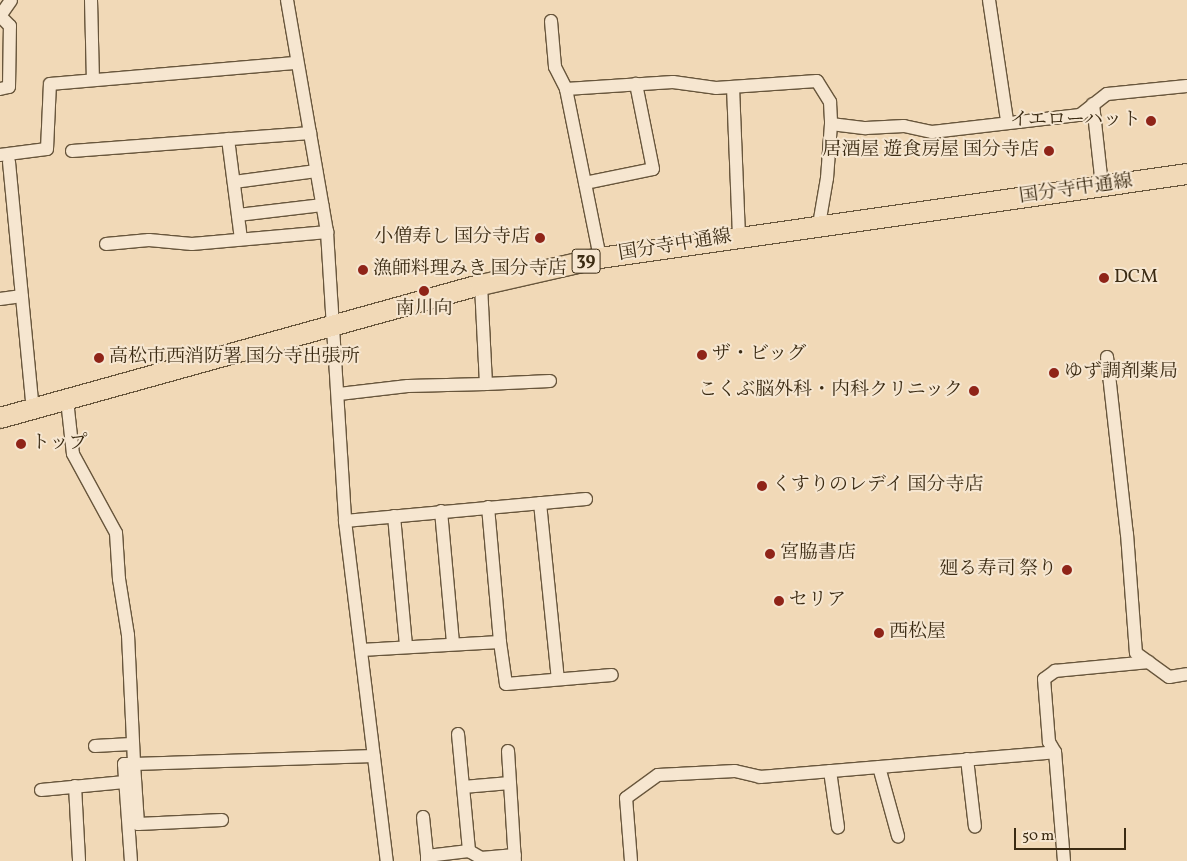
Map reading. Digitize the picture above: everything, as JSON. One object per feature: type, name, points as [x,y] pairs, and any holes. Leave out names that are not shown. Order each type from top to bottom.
[{"type":"main road","name":"国分寺中通線","points":[[0,418],[481,285],[600,258],[739,236],[1187,174]]},
{"type":"street","points":[[0,89],[9,87],[10,26],[0,16],[12,0]]},
{"type":"street","points":[[91,0],[93,80]]},
{"type":"street","points":[[287,0],[327,232],[335,324],[344,521],[387,861]]},
{"type":"street","points":[[988,0],[1007,122]]},
{"type":"street","points":[[551,21],[555,67],[566,89],[600,258]]},
{"type":"street","points":[[33,409],[22,296],[6,198],[4,159],[47,149],[50,84],[297,63]]},
{"type":"street","points":[[566,89],[673,82],[716,88],[817,81],[830,102],[831,124],[827,178],[819,225]]},
{"type":"street","points":[[585,183],[653,169],[636,84]]},
{"type":"street","points":[[733,86],[739,236]]},
{"type":"street","points":[[831,124],[866,128],[904,126],[932,132],[1080,115],[1107,94],[1187,86]]},
{"type":"street","points":[[1093,104],[1102,186]]},
{"type":"street","points":[[72,151],[310,133]]},
{"type":"street","points":[[228,139],[241,239]]},
{"type":"street","points":[[234,182],[316,171]]},
{"type":"street","points":[[238,215],[322,205]]},
{"type":"street","points":[[106,244],[149,240],[192,244],[327,232]]},
{"type":"street","points":[[481,285],[486,384]]},
{"type":"street","points":[[0,299],[22,296]]},
{"type":"street","points":[[1107,357],[1127,534],[1136,653],[1169,677],[1187,674]]},
{"type":"street","points":[[339,394],[408,386],[550,381]]},
{"type":"street","points":[[67,400],[73,454],[116,532],[119,579],[128,635],[132,744],[138,824],[222,820]]},
{"type":"street","points":[[344,521],[586,499]]},
{"type":"street","points":[[540,503],[558,679]]},
{"type":"street","points":[[488,507],[500,642],[506,684],[612,675]]},
{"type":"street","points":[[441,511],[454,643]]},
{"type":"street","points":[[394,516],[406,646]]},
{"type":"street","points":[[361,650],[454,643],[500,642]]},
{"type":"street","points":[[1064,861],[1055,752],[1049,742],[1044,679],[1055,671],[1149,662]]},
{"type":"street","points":[[458,734],[469,851]]},
{"type":"street","points":[[96,746],[132,744]]},
{"type":"street","points":[[423,817],[427,858],[469,851],[481,858],[515,858],[508,751]]},
{"type":"street","points":[[631,861],[626,798],[658,775],[734,771],[760,777],[1055,752]]},
{"type":"street","points":[[131,861],[124,764],[374,756]]},
{"type":"street","points":[[967,759],[975,827]]},
{"type":"street","points":[[879,767],[898,836]]},
{"type":"street","points":[[830,771],[838,827]]},
{"type":"street","points":[[41,790],[125,782]]},
{"type":"street","points":[[463,787],[510,784]]},
{"type":"street","points":[[75,786],[79,861]]},
{"type":"place","name":"イエローハット","points":[[1151,121]]},
{"type":"place","name":"居酒屋 遊食房屋 国分寺店","points":[[1049,151]]},
{"type":"place","name":"小僧寿し 国分寺店","points":[[540,238]]},
{"type":"place","name":"漁師料理みき 国分寺店","points":[[363,270]]},
{"type":"place","name":"DCM","points":[[1104,278]]},
{"type":"place","name":"南川向","points":[[424,291]]},
{"type":"place","name":"ザ・ビッグ","points":[[702,355]]},
{"type":"place","name":"高松市西消防署 国分寺出張所","points":[[99,358]]},
{"type":"place","name":"ゆず調剤薬局","points":[[1054,373]]},
{"type":"place","name":"こくぶ脳外科・内科クリニック","points":[[974,391]]},
{"type":"place","name":"トップ","points":[[21,444]]},
{"type":"place","name":"くすりのレデイ 国分寺店","points":[[762,486]]},
{"type":"place","name":"宮脇書店","points":[[770,554]]},
{"type":"place","name":"廻る寿司 祭り","points":[[1067,570]]},
{"type":"place","name":"セリア","points":[[779,601]]},
{"type":"place","name":"西松屋","points":[[879,633]]}]
